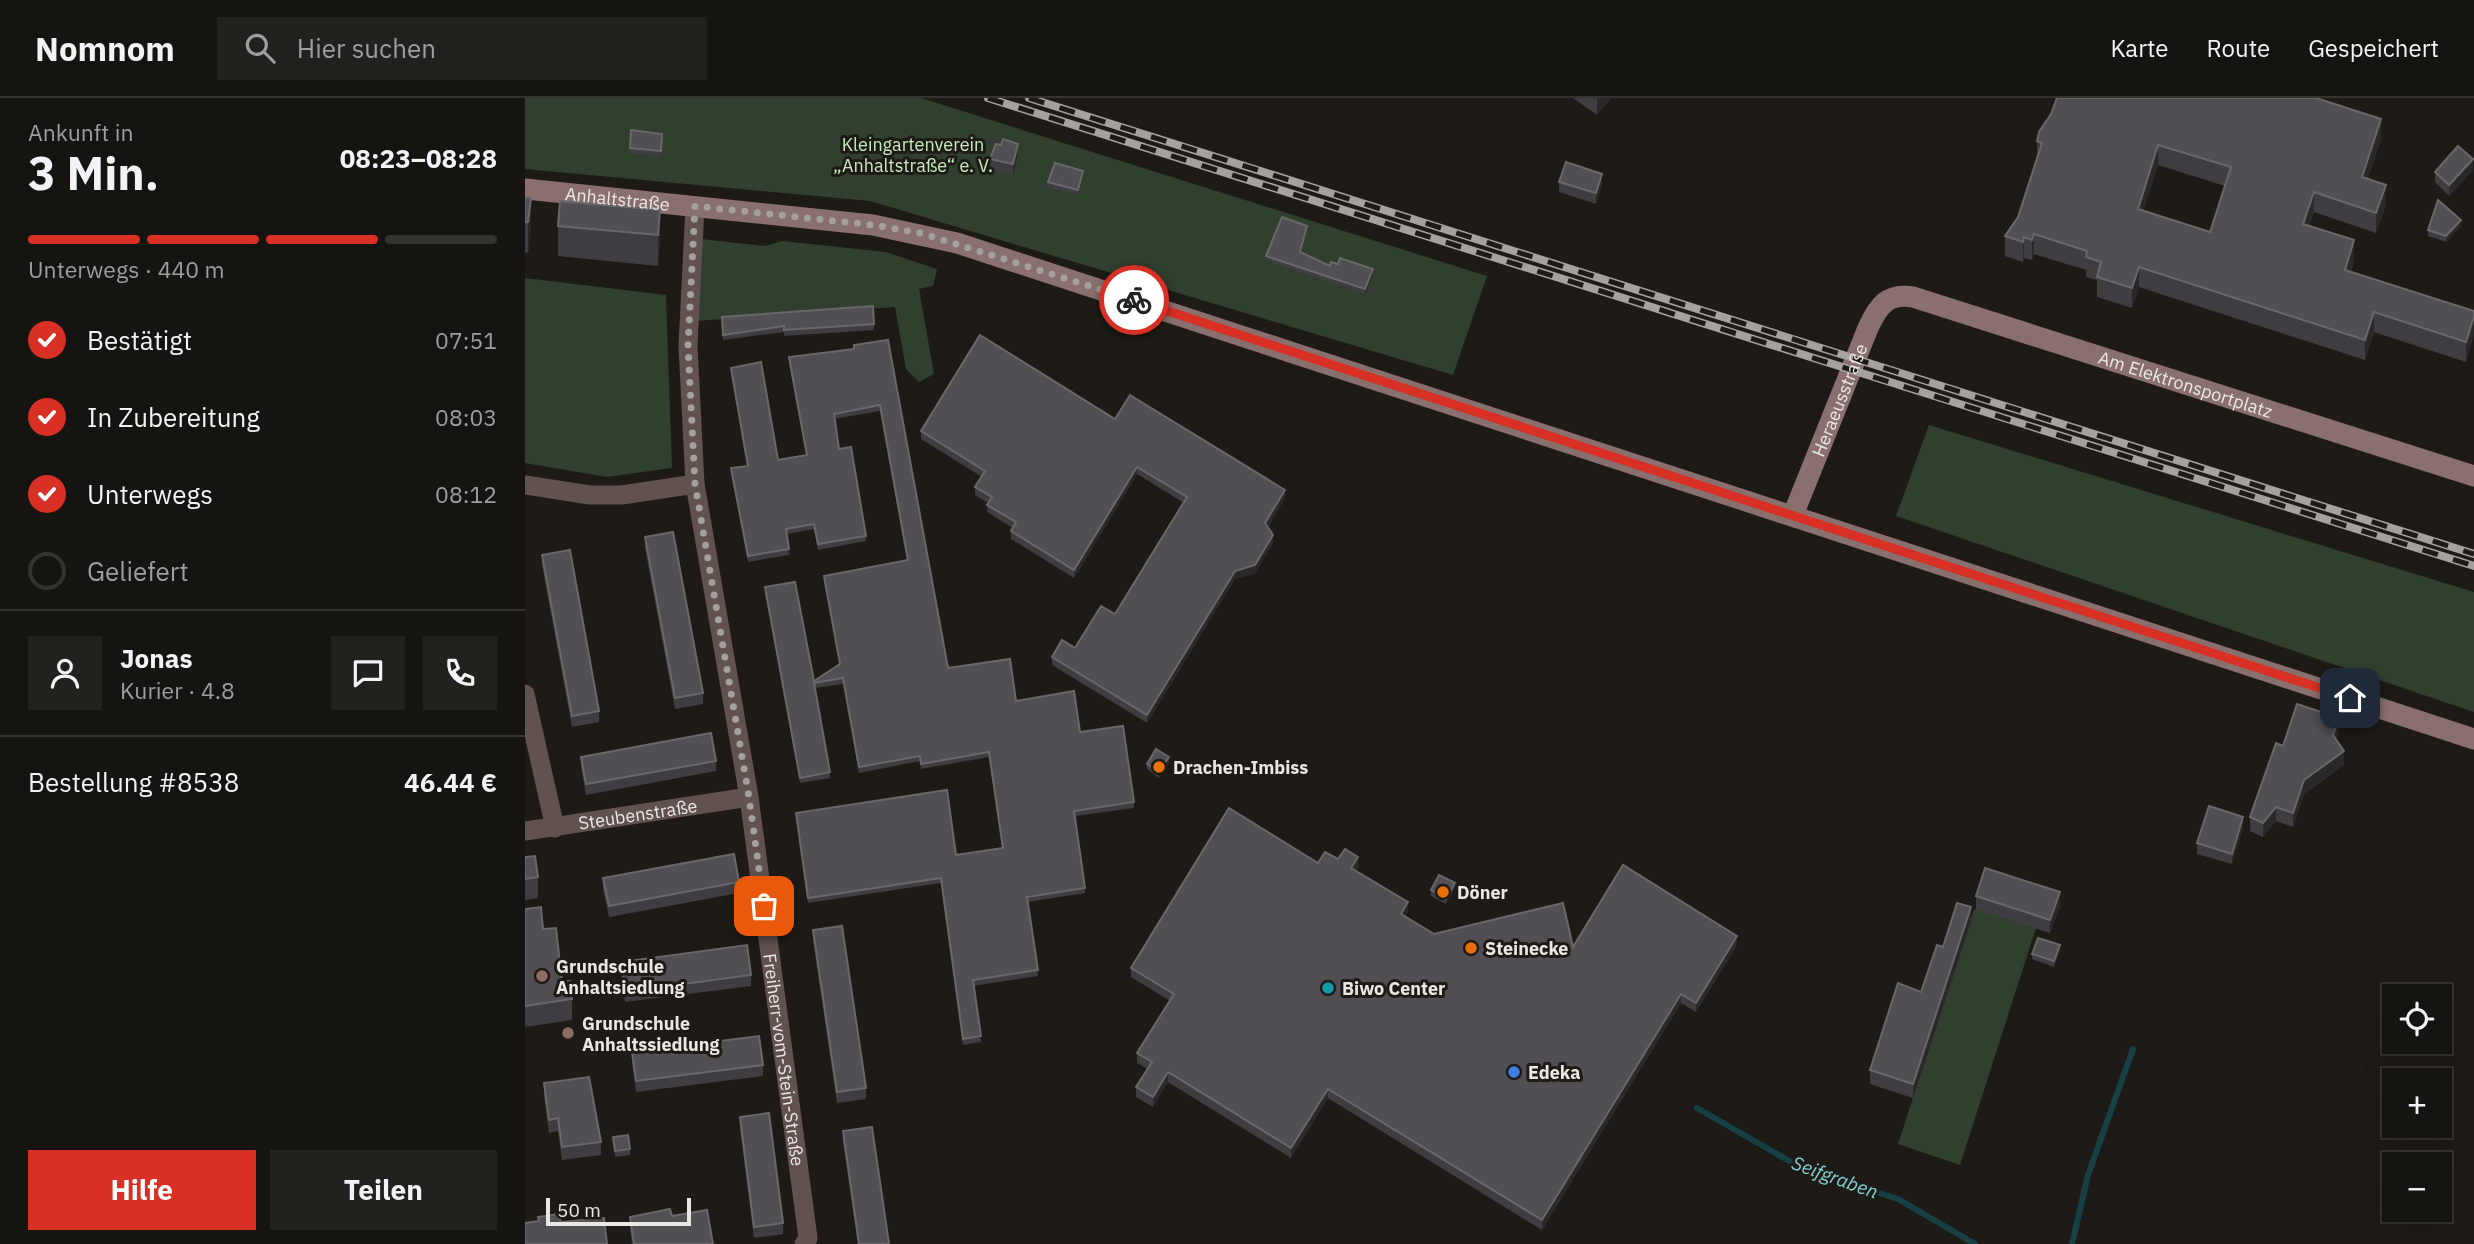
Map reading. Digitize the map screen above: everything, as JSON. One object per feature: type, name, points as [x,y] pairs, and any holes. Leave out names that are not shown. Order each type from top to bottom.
[{"type":"street","name":"Anhaltstraße","points":[[525,189],[873,225],[957,243],[1793,514],[2474,739]]},
{"type":"street","name":"Freiherr-vom-Stein-Straße","points":[[695,206],[688,346],[695,484],[749,797],[808,1238],[804,1244]]},
{"type":"street","name":"Heraeusstraße","points":[[1793,514],[1868,328],[1883,302],[1897,296]]},
{"type":"street","name":"Am Elektronsportplatz","points":[[1897,296],[1913,298],[2474,476]]},
{"type":"street","points":[[525,485],[590,495],[622,495],[695,484]]},
{"type":"street","points":[[525,694],[555,828]]},
{"type":"street","name":"Steubenstraße","points":[[525,831],[749,797]]},
{"type":"green space","name":"Kleingartenverein „Anhaltstraße“ e. V.","points":[[525,98],[921,98],[1487,276],[1453,375],[870,201],[525,169]]},
{"type":"green space","points":[[701,239],[765,246],[782,241],[886,252],[937,269],[933,286],[919,289],[934,374],[919,382],[906,369],[895,307],[696,321]]},
{"type":"green space","points":[[525,278],[666,295],[672,468],[607,477],[525,463]]},
{"type":"green space","points":[[1929,425],[2474,592],[2474,712],[1896,516]]},
{"type":"green space","points":[[1974,909],[2036,928],[1960,1165],[1898,1144]]},
{"type":"building","points":[[2057,98],[2316,98],[2381,119],[2362,177],[2386,185],[2376,213],[2314,192],[2303,224],[2354,240],[2345,270],[2474,311],[2466,342],[2374,312],[2365,340],[2139,267],[2132,288],[2097,277],[2101,262],[2086,257],[2087,251],[2034,234],[2032,240],[2024,237],[2023,242],[2005,236],[2018,217],[2042,143],[2037,141],[2039,132],[2051,114]],"holes":[[[2158,145],[2231,167],[2210,232],[2138,209]]]},
{"type":"building","points":[[631,130],[662,134],[661,151],[630,148]]},
{"type":"building","points":[[1003,139],[1018,144],[1013,164],[990,159],[996,144],[1001,145]]},
{"type":"building","points":[[2458,146],[2473,159],[2449,185],[2435,172]]},
{"type":"building","points":[[1566,162],[1602,174],[1596,193],[1559,182]]},
{"type":"building","points":[[1055,163],[1083,171],[1078,190],[1048,182]]},
{"type":"building","points":[[525,197],[531,198],[528,222],[525,222]]},
{"type":"building","points":[[2438,200],[2461,220],[2446,236],[2428,230]]},
{"type":"building","points":[[560,201],[660,210],[658,235],[558,226]]},
{"type":"building","points":[[1282,217],[1307,226],[1300,252],[1330,266],[1331,262],[1338,264],[1340,258],[1373,269],[1365,289],[1266,256]]},
{"type":"building","points":[[873,306],[874,324],[784,330],[784,326],[723,335],[722,317]]},
{"type":"building","points":[[980,335],[1115,419],[1130,395],[1285,490],[1265,523],[1273,535],[1255,565],[1235,571],[1147,715],[1052,657],[1062,640],[1075,648],[1101,606],[1115,614],[1187,497],[1137,467],[1074,570],[1011,531],[1016,522],[987,505],[992,497],[975,487],[985,471],[921,431]]},
{"type":"building","points":[[888,340],[948,668],[1010,659],[1016,701],[1074,691],[1080,732],[1123,726],[1134,802],[1074,811],[1085,888],[1027,897],[1038,970],[973,980],[981,1036],[963,1039],[941,878],[808,898],[796,813],[947,790],[956,855],[1003,848],[989,752],[921,764],[920,756],[859,767],[843,678],[814,683],[830,772],[800,778],[765,587],[795,582],[814,681],[840,664],[824,576],[908,560],[880,405],[834,414],[839,449],[851,447],[866,536],[818,544],[814,524],[786,529],[789,549],[748,556],[731,468],[748,466],[731,368],[761,362],[778,460],[807,455],[789,357],[854,349],[854,345]]},
{"type":"building","points":[[673,532],[703,693],[675,698],[645,537]]},
{"type":"building","points":[[570,550],[599,711],[572,716],[542,555]]},
{"type":"building","points":[[2297,704],[2339,718],[2333,735],[2344,751],[2304,780],[2293,813],[2276,807],[2263,823],[2250,817],[2276,743],[2283,746]]},
{"type":"building","points":[[711,733],[716,761],[586,784],[581,757]]},
{"type":"building","points":[[1156,749],[1169,757],[1159,772],[1147,764]]},
{"type":"building","points":[[2209,806],[2243,817],[2232,854],[2197,843]]},
{"type":"building","points":[[1229,808],[1318,863],[1325,852],[1338,859],[1345,849],[1358,857],[1351,868],[1408,902],[1401,914],[1434,934],[1563,903],[1573,947],[1623,865],[1737,936],[1696,1003],[1681,994],[1542,1220],[1328,1089],[1291,1148],[1168,1072],[1153,1097],[1136,1087],[1152,1062],[1137,1053],[1174,994],[1131,968]]},
{"type":"building","points":[[734,854],[739,882],[609,906],[603,878]]},
{"type":"building","points":[[535,856],[538,877],[525,879],[525,857]]},
{"type":"building","points":[[1985,868],[2060,892],[2050,920],[1976,896]]},
{"type":"building","name":"Döner","points":[[1439,875],[1455,883],[1446,899],[1431,890]]},
{"type":"building","points":[[1957,903],[1971,907],[1913,1084],[1870,1070],[1898,983],[1921,992],[1937,945],[1943,947]]},
{"type":"building","name":"Grundschule Anhaltsiedlung","points":[[541,907],[543,929],[556,928],[562,981],[570,981],[572,999],[525,1006],[525,909]]},
{"type":"building","points":[[842,926],[866,1088],[837,1092],[813,930]]},
{"type":"building","points":[[2038,938],[2060,945],[2054,961],[2032,954]]},
{"type":"building","points":[[747,945],[751,975],[625,992],[621,962]]},
{"type":"building","points":[[759,1036],[763,1065],[636,1081],[632,1052]]},
{"type":"building","points":[[589,1077],[601,1142],[562,1147],[558,1118],[549,1120],[544,1083]]},
{"type":"building","points":[[769,1113],[783,1223],[754,1227],[740,1117]]},
{"type":"building","points":[[872,1127],[889,1244],[859,1244],[843,1131]]},
{"type":"building","points":[[628,1135],[630,1149],[615,1151],[613,1137]]},
{"type":"building","points":[[670,1209],[672,1216],[707,1210],[713,1244],[634,1244],[630,1217]]},
{"type":"building","points":[[558,1214],[561,1222],[604,1218],[607,1244],[525,1244],[525,1223],[539,1221],[538,1217]]},
{"type":"waterway","points":[[2072,1244],[2088,1175],[2133,1049]]},
{"type":"waterway","name":"Seifgraben","points":[[1697,1108],[1805,1170],[1898,1199],[1975,1244]]},
{"type":"railway","points":[[988,98],[2474,566]]},
{"type":"railway","points":[[1029,98],[2474,554]]},
{"type":"way so far","points":[[764,906],[749,797],[695,484],[688,346],[695,206],[873,225],[921,233],[1134,300]]},
{"type":"place","name":"Drachen-Imbiss","points":[[1159,767]]},
{"type":"place","name":"Döner","points":[[1443,892]]},
{"type":"place","name":"Steinecke","points":[[1471,948]]},
{"type":"place","name":"Grundschule Anhaltsiedlung","points":[[542,976]]},
{"type":"place","name":"Biwo Center","points":[[1328,988]]},
{"type":"place","name":"Grundschule Anhaltssiedlung","points":[[568,1033]]},
{"type":"place","name":"Edeka","points":[[1514,1072]]},
{"type":"route","points":[[1134,300],[1319,363],[1421,393],[2350,698]]}]
